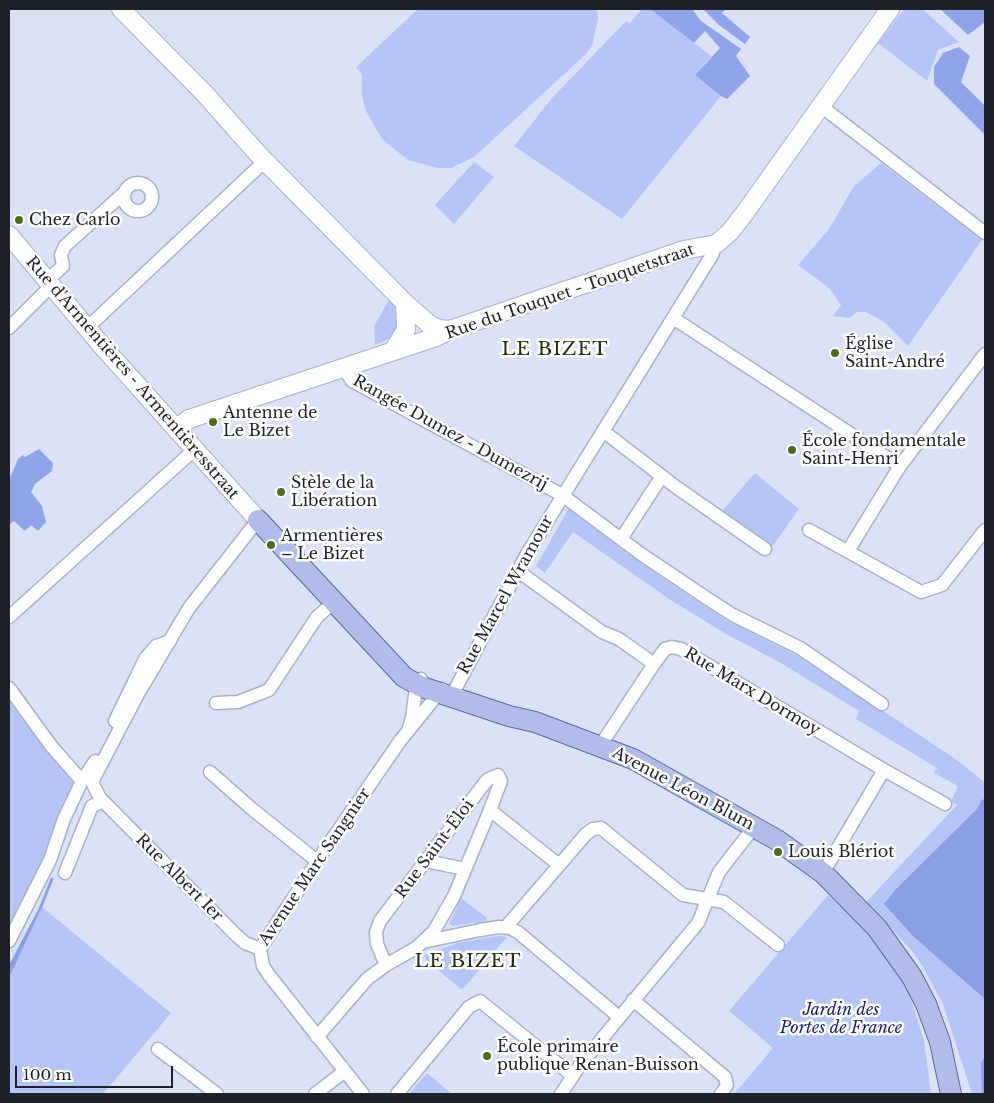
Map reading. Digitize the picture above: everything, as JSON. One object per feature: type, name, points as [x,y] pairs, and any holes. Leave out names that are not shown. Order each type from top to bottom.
[{"type":"main road","name":"Avenue Léon Blum","points":[[258,520],[369,638],[392,667],[420,681],[515,710],[535,722],[600,746],[669,778],[786,845],[841,884],[869,910],[894,938],[914,969],[931,1000],[944,1032],[958,1094]]},
{"type":"main road","name":"Avenue Léon Blum","points":[[823,873],[877,928],[914,982],[940,1042],[951,1094]]},
{"type":"street","points":[[121,9],[204,93],[265,161],[405,303],[430,325],[439,329],[450,330]]},
{"type":"street","name":"Rue du Touquet - Touquetstraat","points":[[176,429],[190,419],[436,337],[450,330],[684,250],[716,244],[730,232],[744,214],[890,9]]},
{"type":"street","points":[[821,106],[985,233]]},
{"type":"street","points":[[87,328],[265,161]]},
{"type":"street","points":[[9,328],[63,266],[61,255],[65,246],[125,192]]},
{"type":"street","name":"Rue d'Armentières - Armentièresstraat","points":[[9,235],[87,328],[258,520]]},
{"type":"street","name":"Rue Marcel Wramour","points":[[448,690],[562,495],[712,255],[716,244]]},
{"type":"street","points":[[393,351],[406,330],[405,303]]},
{"type":"street","points":[[673,318],[900,466]]},
{"type":"street","points":[[848,551],[900,466],[985,354]]},
{"type":"street","name":"Rangée Dumez - Dumezrij","points":[[343,367],[352,381],[562,495],[621,539],[733,615],[800,648],[882,704]]},
{"type":"street","points":[[602,431],[765,549]]},
{"type":"street","points":[[9,617],[194,450]]},
{"type":"street","points":[[621,539],[662,476]]},
{"type":"street","points":[[65,873],[92,806],[103,801],[94,788],[94,778],[148,676],[201,591],[258,520]]},
{"type":"street","points":[[809,530],[921,592],[942,585],[985,530]]},
{"type":"street","points":[[518,571],[602,632],[620,639],[654,664],[600,746]]},
{"type":"street","points":[[216,703],[238,702],[269,690],[318,617],[334,602]]},
{"type":"street","points":[[9,941],[50,860],[64,820],[82,781],[107,738],[145,659],[156,646],[170,641]]},
{"type":"street","name":"Rue Marx Dormoy","points":[[654,664],[665,649],[672,647],[681,649],[884,770],[945,804]]},
{"type":"street","name":"Avenue Marc Sangnier","points":[[404,736],[412,718],[420,681]]},
{"type":"street","points":[[9,688],[52,747],[82,781]]},
{"type":"street","name":"Avenue Marc Sangnier","points":[[363,1094],[268,975],[263,966],[260,949],[317,861],[404,736],[448,690]]},
{"type":"street","points":[[823,873],[884,770]]},
{"type":"street","points":[[210,772],[252,809],[317,861]]},
{"type":"street","name":"Rue Saint-Éloi","points":[[317,1037],[367,979],[423,942],[444,915],[465,870],[501,781],[497,775],[487,780],[378,926],[377,944],[386,965]]},
{"type":"street","name":"Rue Albert Ier","points":[[103,801],[242,940],[260,949]]},
{"type":"street","name":"Rue Saint-Éloi","points":[[490,810],[559,865]]},
{"type":"street","points":[[561,1094],[632,1000],[698,923],[719,872],[754,827]]},
{"type":"street","points":[[506,927],[589,831],[601,828],[683,895],[720,900],[728,904],[778,946]]},
{"type":"street","points":[[426,861],[465,870]]},
{"type":"street","points":[[423,942],[480,930],[506,927],[519,933],[619,1017]]},
{"type":"street","points":[[632,1000],[725,1077],[727,1085],[721,1094]]},
{"type":"street","points":[[397,1094],[475,1002],[484,1003],[573,1076]]},
{"type":"street","points":[[158,1049],[217,1094]]},
{"type":"street","points":[[315,1094],[345,1071]]},
{"type":"green space","points":[[418,9],[597,9],[598,19],[592,46],[584,56],[474,157],[451,168],[437,168],[408,160],[382,139],[366,111],[362,96],[362,74],[356,67]]},
{"type":"green space","points":[[642,9],[650,9],[711,56],[695,75],[721,96],[622,219],[514,146],[552,98],[626,21],[630,23]]},
{"type":"green space","points":[[904,9],[922,9],[959,42],[938,50],[927,81],[878,43]]},
{"type":"green space","points":[[474,162],[494,177],[454,224],[435,205]]},
{"type":"green space","points":[[881,163],[982,240],[908,346],[884,322],[866,312],[856,312],[850,318],[833,316],[841,305],[829,288],[798,265],[829,229],[854,186]]},
{"type":"green space","points":[[389,300],[399,318],[397,331],[391,338],[375,345],[374,326]]},
{"type":"green space","points":[[755,473],[799,509],[772,547],[722,511]]},
{"type":"green space","name":"Jardin des Portes de France","points":[[569,508],[664,579],[728,621],[808,661],[957,760],[985,783],[985,1094],[972,1094],[943,1004],[923,967],[912,951],[866,902],[957,805],[951,802],[958,786],[934,773],[937,768],[856,719],[859,711],[779,662],[726,634],[672,601],[573,532],[545,573],[536,566]]},
{"type":"green space","points":[[9,700],[77,787],[42,867],[9,931]]},
{"type":"green space","name":"Jardin des Portes de France","points":[[828,895],[868,931],[907,987],[924,1040],[931,1094],[734,1094],[773,1048],[729,1011]]},
{"type":"green space","points":[[461,898],[487,918],[487,921],[452,926],[449,924]]},
{"type":"green space","points":[[42,907],[171,1013],[103,1094],[9,1094],[9,978]]},
{"type":"green space","points":[[498,936],[507,937],[462,990],[426,960],[424,955],[458,943]]},
{"type":"green space","points":[[427,1073],[452,1094],[409,1094]]},
{"type":"shaded area","points":[[650,9],[692,9],[701,21],[741,49],[736,56],[750,76],[727,99],[721,96],[695,75],[720,48],[705,31],[694,43]]},
{"type":"shaded area","points":[[703,9],[726,9],[722,13],[750,37],[745,44],[719,25]]},
{"type":"shaded area","points":[[940,9],[985,9],[985,22],[968,35]]},
{"type":"shaded area","points":[[959,47],[970,56],[961,82],[985,106],[985,135],[934,84],[934,67],[943,53]]},
{"type":"shaded area","points":[[39,449],[53,463],[52,471],[35,484],[31,492],[42,506],[46,522],[38,531],[31,525],[25,531],[14,521],[9,525],[9,480],[18,459]]},
{"type":"shaded area","points":[[982,799],[985,801],[985,999],[914,937],[884,904],[896,889],[977,809]]},
{"type":"shaded area","points":[[40,906],[42,907],[9,978],[9,965]]},
{"type":"shaded area","points":[[985,1056],[985,1094],[982,1094],[981,1063]]},
{"type":"waterway","points":[[40,909],[52,879]]},
{"type":"place","name":"Chez Carlo","points":[[19,220]]},
{"type":"place","name":"Église Saint-André","points":[[835,353]]},
{"type":"place","name":"Antenne de Le Bizet","points":[[213,422]]},
{"type":"place","name":"École fondamentale Saint-Henri","points":[[792,450]]},
{"type":"place","name":"Stèle de la Libération","points":[[281,492]]},
{"type":"place","name":"Armentières – Le Bizet","points":[[271,545]]},
{"type":"place","name":"Louis Blériot","points":[[778,852]]},
{"type":"place","name":"École primaire publique Renan-Buisson","points":[[487,1056]]},
{"type":"district","name":"LE BIZET","points":[[555,350]]},
{"type":"district","name":"LE BIZET","points":[[468,962]]}]
